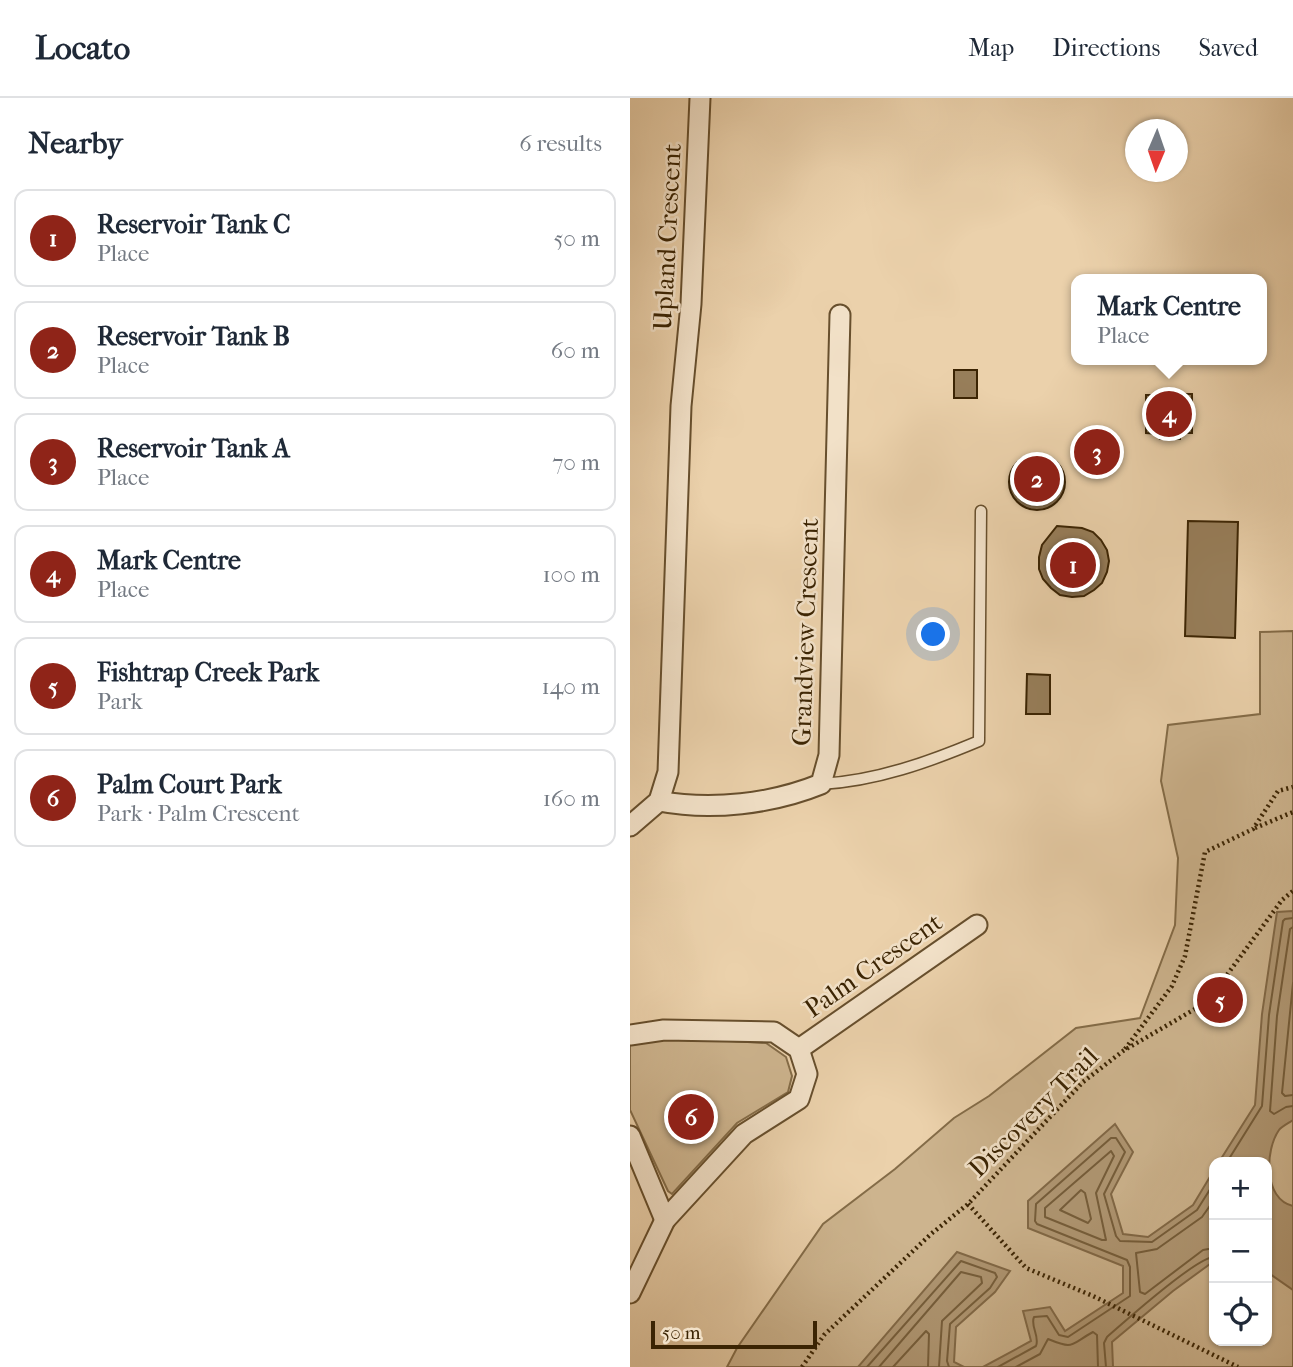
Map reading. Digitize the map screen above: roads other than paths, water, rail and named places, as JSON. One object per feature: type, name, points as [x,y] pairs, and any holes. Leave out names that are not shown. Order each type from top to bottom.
[{"type":"street","name":"Upland Crescent","points":[[659,801],[668,772],[681,406],[691,304],[700,98]]},
{"type":"street","name":"Grandview Crescent","points":[[659,801],[687,807],[756,801],[800,793],[821,784],[829,755],[840,315]]},
{"type":"street","points":[[630,825],[659,801]]},
{"type":"street","name":"Palm Crescent","points":[[799,1049],[977,925]]},
{"type":"street","name":"Palm Crescent","points":[[630,1035],[664,1030],[774,1032],[799,1049],[807,1074],[799,1100],[744,1134],[665,1220],[630,1293]]},
{"type":"street","points":[[630,1136],[665,1220]]},
{"type":"lane","points":[[821,784],[851,782],[938,758],[979,741],[981,511]]},
{"type":"water","points":[[1293,911],[1293,1120],[1279,1130],[1270,1157],[1222,1157],[1255,1105],[1262,1014],[1277,912]]},
{"type":"water","points":[[1115,1124],[1133,1152],[1111,1194],[1123,1234],[1148,1237],[1193,1205],[1209,1178],[1209,1265],[1112,1342],[1113,1367],[983,1367],[1031,1341],[1023,1311],[1050,1307],[1065,1331],[1123,1293],[1123,1266],[1028,1228],[1028,1201]]},
{"type":"water","points":[[1272,1184],[1283,1202],[1293,1206],[1293,1290],[1272,1275]]},
{"type":"water","points":[[957,1252],[1010,1271],[995,1292],[956,1327],[954,1362],[964,1367],[858,1367]]},
{"type":"place","name":"Mark Centre","points":[[1169,414]]},
{"type":"place","name":"Reservoir Tank A","points":[[1097,452]]},
{"type":"place","name":"Reservoir Tank B","points":[[1037,479]]},
{"type":"place","name":"Reservoir Tank C","points":[[1073,565]]},
{"type":"place","name":"Fishtrap Creek Park","points":[[1220,1000]]},
{"type":"place","name":"Palm Court Park","points":[[691,1117]]}]
